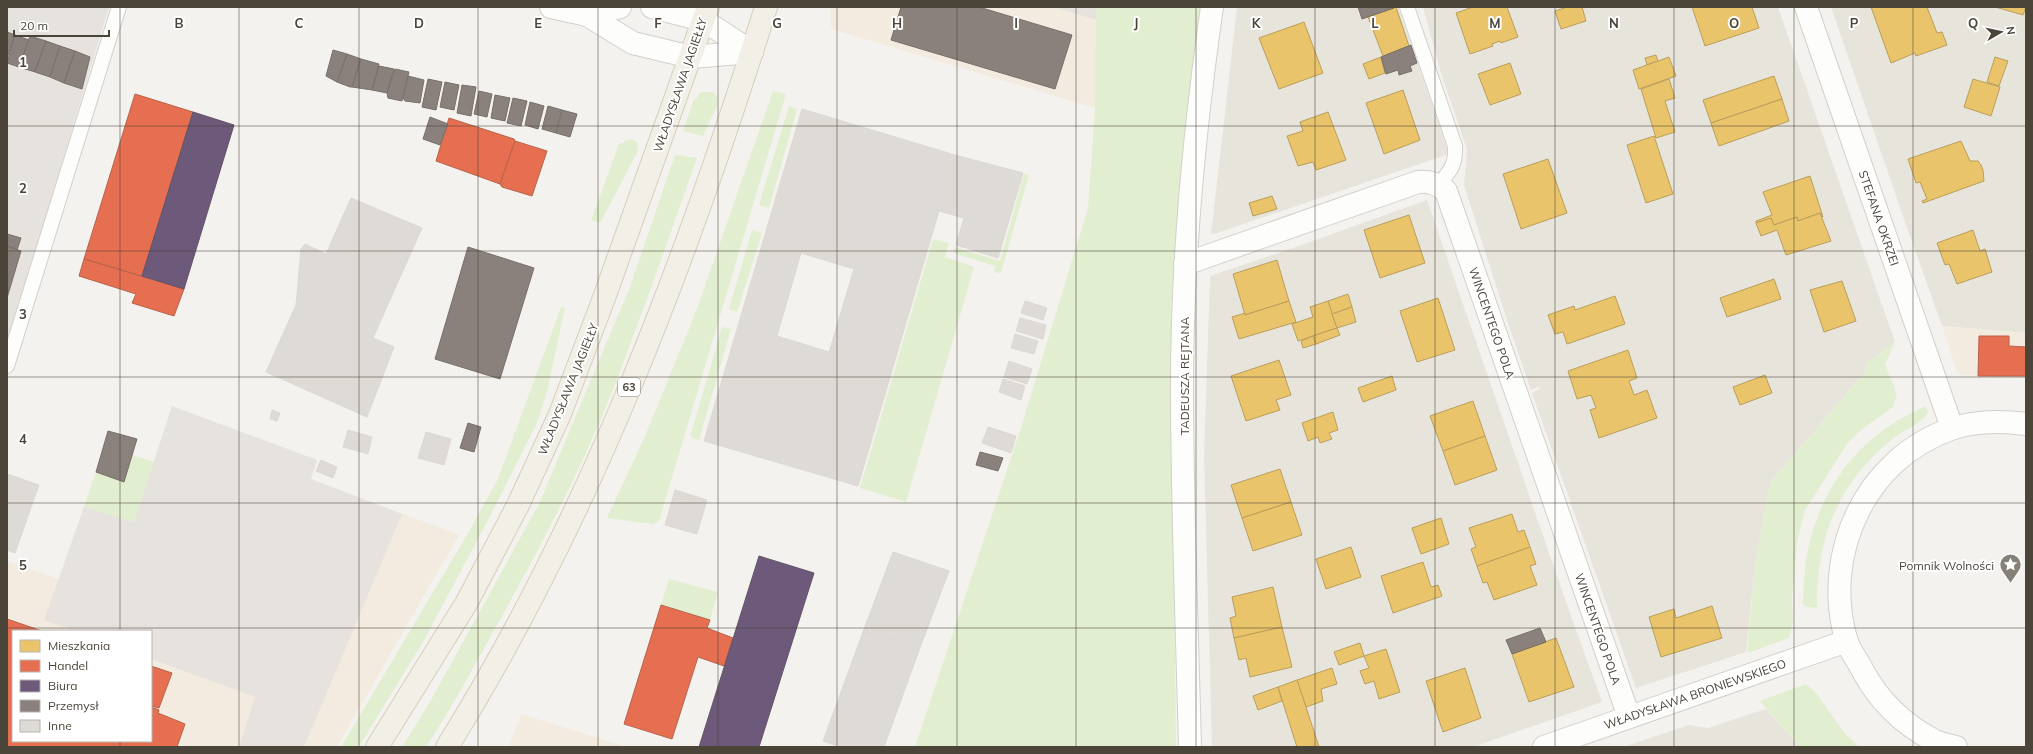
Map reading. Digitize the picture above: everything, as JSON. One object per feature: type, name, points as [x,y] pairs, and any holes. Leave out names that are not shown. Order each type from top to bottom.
[{"type":"main road","name":"63","points":[[447,747],[472,706],[516,626],[565,533],[597,464],[655,323],[716,156],[766,7]]},
{"type":"main road","name":"WŁADYSŁAWA JAGIEŁŁY","points":[[377,747],[467,602],[518,505],[560,414],[604,298],[706,14]]},
{"type":"street","points":[[551,7],[589,11],[620,7]]},
{"type":"street","points":[[652,7],[706,14],[752,52]]},
{"type":"street","name":"TADEUSZA REJTANA","points":[[1190,747],[1182,385],[1185,264],[1202,75],[1212,7]]},
{"type":"street","name":"STEFANA OKRZEI","points":[[1806,7],[1952,428]]},
{"type":"street","points":[[589,11],[633,43],[691,58],[752,52]]},
{"type":"street","points":[[1185,264],[1418,182],[1428,181],[1438,185]]},
{"type":"street","name":"WINCENTEGO POLA","points":[[1438,185],[1446,191],[1629,717]]},
{"type":"street","points":[[1956,747],[1932,744],[1892,712],[1869,682],[1847,641],[1840,612],[1838,582],[1846,539],[1862,501],[1882,476],[1905,453],[1952,428],[1982,423],[2026,424]]},
{"type":"street","name":"WŁADYSŁAWA BRONIEWSKIEGO","points":[[1544,747],[1847,641]]},
{"type":"lane","points":[[7,366],[119,7]]},
{"type":"lane","points":[[1407,7],[1455,146],[1456,156],[1452,169],[1438,185]]},
{"type":"shaded area","points":[[7,7],[109,7],[7,345]]},
{"type":"shaded area","points":[[830,7],[1053,7],[1097,20],[1095,108],[831,29]]},
{"type":"shaded area","points":[[1053,7],[1096,7],[1097,20]]},
{"type":"shaded area","points":[[1237,7],[1398,7],[1449,154],[1211,235]]},
{"type":"shaded area","points":[[1423,7],[1778,7],[1895,342],[1866,364],[1867,370],[1770,483],[1755,564],[1746,652],[1636,688],[1532,393],[1540,389],[1539,387],[1531,390],[1464,185],[1467,149],[1441,73]]},
{"type":"shaded area","points":[[1831,7],[2026,7],[2026,333],[1942,326]]},
{"type":"shaded area","points":[[1427,200],[1602,702],[1473,747],[1212,747],[1204,457],[1210,276]]},
{"type":"shaded area","points":[[1942,326],[2026,333],[2026,378],[1963,375],[1957,372]]},
{"type":"shaded area","points":[[172,406],[317,460],[311,479],[459,535],[337,747],[7,747],[7,561],[59,579],[96,472],[124,482],[132,455],[154,462]]},
{"type":"shaded area","points":[[172,406],[317,460],[311,479],[402,514],[304,747],[239,747],[255,697],[152,659],[152,630],[72,630],[44,620],[84,507],[134,522]]},
{"type":"shaded area","points":[[1766,709],[1800,747],[1623,747],[1689,725],[1708,728]]},
{"type":"shaded area","points":[[521,714],[544,721],[627,747],[509,747]]},
{"type":"green space","points":[[1096,7],[1202,7],[1189,90],[1171,307],[1176,747],[915,747],[1020,431],[1088,208],[1095,108]]},
{"type":"green space","points":[[773,91],[786,94],[659,521],[653,524],[607,518],[646,434],[697,309]]},
{"type":"green space","points":[[701,92],[713,92],[718,98],[717,106],[703,136],[683,131],[693,102]]},
{"type":"green space","points":[[789,106],[797,109],[769,208],[759,205]]},
{"type":"green space","points":[[631,139],[637,142],[638,151],[600,223],[591,220],[619,144]]},
{"type":"green space","points":[[675,155],[697,158],[639,322],[601,419],[552,522],[472,670],[436,732],[426,747],[402,747],[430,702],[539,504],[630,287]]},
{"type":"green space","points":[[1024,174],[1029,175],[1001,273],[994,272],[995,266],[953,253],[955,247],[1000,261]]},
{"type":"green space","points":[[752,230],[762,233],[737,312],[729,309]]},
{"type":"green space","points":[[933,239],[949,243],[945,257],[974,267],[906,502],[860,488]]},
{"type":"green space","points":[[561,307],[565,308],[547,392],[537,423],[486,524],[423,642],[359,747],[341,747],[467,535],[498,479]]},
{"type":"green space","points":[[722,327],[731,329],[699,440],[691,437],[691,434]]},
{"type":"green space","points":[[1895,342],[1885,364],[1897,395],[1893,407],[1861,430],[1847,444],[1805,510],[1797,543],[1792,599],[1793,622],[1789,638],[1747,653],[1755,564],[1770,483],[1867,370],[1866,364]]},
{"type":"green space","points":[[1926,406],[1928,411],[1926,416],[1918,423],[1891,440],[1872,457],[1857,475],[1844,495],[1833,515],[1826,537],[1821,559],[1817,608],[1807,607],[1803,604],[1808,549],[1824,502],[1835,481],[1849,462],[1865,445],[1883,430],[1903,417]]},
{"type":"green space","points":[[132,455],[154,462],[134,522],[84,507],[96,472],[124,482]]},
{"type":"green space","points":[[669,579],[718,592],[710,620],[661,605]]},
{"type":"green space","points":[[1806,684],[1817,694],[1842,730],[1859,747],[1800,747],[1760,701]]},
{"type":"building: Mieszkania","points":[[1396,7],[1409,46],[1383,56],[1368,17]]},
{"type":"building: Mieszkania","points":[[1473,7],[1507,7],[1518,37],[1501,43],[1500,41],[1492,44],[1493,46],[1470,54],[1456,13]]},
{"type":"building: Mieszkania","points":[[1567,7],[1582,7],[1586,21],[1561,29],[1555,11]]},
{"type":"building: Mieszkania","points":[[1692,7],[1752,7],[1759,28],[1705,46]]},
{"type":"building: Mieszkania","points":[[1871,7],[1927,7],[1937,33],[1942,32],[1947,45],[1916,56],[1915,53],[1891,63]]},
{"type":"building: Mieszkania","points":[[1995,7],[2026,7],[2023,15]]},
{"type":"building: Mieszkania","points":[[1304,22],[1323,73],[1279,89],[1259,38]]},
{"type":"building: Mieszkania","points":[[1656,55],[1658,61],[1647,65],[1645,58]]},
{"type":"building: Mieszkania","points":[[1381,57],[1385,73],[1369,79],[1363,64]]},
{"type":"building: Mieszkania","points":[[1669,57],[1676,76],[1639,89],[1633,70]]},
{"type":"building: Mieszkania","points":[[1995,57],[2008,61],[1999,86],[1987,82]]},
{"type":"building: Mieszkania","points":[[1510,63],[1521,94],[1490,105],[1478,74]]},
{"type":"building: Mieszkania","points":[[1774,76],[1782,99],[1711,123],[1703,100]]},
{"type":"building: Mieszkania","points":[[1669,79],[1675,98],[1665,101],[1675,132],[1656,138],[1641,89]]},
{"type":"building: Mieszkania","points":[[1973,79],[2000,87],[1991,116],[1964,107]]},
{"type":"building: Mieszkania","points":[[1403,90],[1420,140],[1384,154],[1366,103]]},
{"type":"building: Mieszkania","points":[[1782,99],[1789,121],[1719,146],[1711,123]]},
{"type":"building: Mieszkania","points":[[1328,112],[1346,160],[1316,170],[1313,162],[1298,166],[1287,136],[1303,131],[1300,122]]},
{"type":"building: Mieszkania","points":[[1654,136],[1673,194],[1646,203],[1627,145]]},
{"type":"building: Mieszkania","points":[[1961,141],[1970,161],[1978,161],[1981,165],[1984,181],[1923,203],[1922,201],[1927,199],[1920,182],[1916,183],[1908,159]]},
{"type":"building: Mieszkania","points":[[1548,159],[1567,213],[1521,229],[1503,174]]},
{"type":"building: Mieszkania","points":[[1810,176],[1823,217],[1820,213],[1798,221],[1797,217],[1774,225],[1771,218],[1756,223],[1756,221],[1772,215],[1763,192]]},
{"type":"building: Mieszkania","points":[[1272,196],[1277,209],[1253,216],[1249,203]]},
{"type":"building: Mieszkania","points":[[1820,213],[1831,241],[1786,255],[1777,230],[1761,236],[1756,223],[1771,218],[1774,225],[1797,217],[1798,221]]},
{"type":"building: Mieszkania","points":[[1409,215],[1425,263],[1380,278],[1364,230]]},
{"type":"building: Mieszkania","points":[[1973,230],[1980,251],[1985,249],[1992,272],[1957,284],[1949,264],[1945,265],[1937,243]]},
{"type":"building: Mieszkania","points":[[1277,260],[1289,301],[1245,315],[1233,274]]},
{"type":"building: Mieszkania","points":[[1774,279],[1781,299],[1727,317],[1720,298]]},
{"type":"building: Mieszkania","points":[[1842,281],[1856,321],[1824,332],[1810,290]]},
{"type":"building: Mieszkania","points":[[1348,294],[1352,307],[1332,314],[1328,301]]},
{"type":"building: Mieszkania","points":[[1615,296],[1625,324],[1567,344],[1563,332],[1555,334],[1548,315],[1574,306],[1575,310]]},
{"type":"building: Mieszkania","points":[[1438,298],[1455,350],[1417,362],[1400,311]]},
{"type":"building: Mieszkania","points":[[1289,301],[1296,322],[1239,339],[1232,317],[1245,313],[1245,315]]},
{"type":"building: Mieszkania","points":[[1328,301],[1337,328],[1298,341],[1292,324],[1313,317],[1310,307]]},
{"type":"building: Mieszkania","points":[[1352,307],[1356,322],[1337,328],[1332,314]]},
{"type":"building: Mieszkania","points":[[1337,328],[1340,335],[1316,344],[1313,336]]},
{"type":"building: Mieszkania","points":[[1313,336],[1316,344],[1303,348],[1301,341]]},
{"type":"building: Mieszkania","points":[[1628,350],[1637,378],[1629,381],[1634,395],[1647,390],[1657,418],[1599,438],[1590,410],[1596,408],[1591,395],[1577,399],[1568,371]]},
{"type":"building: Mieszkania","points":[[1279,360],[1291,395],[1276,400],[1280,410],[1246,421],[1231,376]]},
{"type":"building: Mieszkania","points":[[1765,375],[1772,393],[1740,405],[1733,387]]},
{"type":"building: Mieszkania","points":[[1392,376],[1396,390],[1363,402],[1358,388]]},
{"type":"building: Mieszkania","points":[[1473,401],[1485,436],[1443,451],[1430,416]]},
{"type":"building: Mieszkania","points":[[1333,412],[1338,430],[1329,433],[1332,439],[1320,443],[1318,437],[1308,441],[1302,423]]},
{"type":"building: Mieszkania","points":[[1485,436],[1497,470],[1455,485],[1443,451]]},
{"type":"building: Mieszkania","points":[[1280,469],[1291,502],[1242,518],[1231,485]]},
{"type":"building: Mieszkania","points":[[1291,502],[1302,535],[1253,551],[1242,518]]},
{"type":"building: Mieszkania","points":[[1512,514],[1518,532],[1524,530],[1530,547],[1477,566],[1471,549],[1476,547],[1469,528]]},
{"type":"building: Mieszkania","points":[[1441,518],[1449,544],[1421,554],[1412,528]]},
{"type":"building: Mieszkania","points":[[1351,547],[1361,577],[1326,589],[1316,559]]},
{"type":"building: Mieszkania","points":[[1530,547],[1536,564],[1530,566],[1537,585],[1494,600],[1487,582],[1483,583],[1477,566]]},
{"type":"building: Mieszkania","points":[[1423,562],[1431,587],[1438,585],[1442,596],[1393,613],[1381,576]]},
{"type":"building: Mieszkania","points":[[1273,587],[1282,627],[1234,638],[1230,618],[1236,616],[1232,597]]},
{"type":"building: Mieszkania","points":[[1712,606],[1722,638],[1661,657],[1649,617],[1674,609],[1676,618]]},
{"type":"building: Mieszkania","points":[[1282,627],[1292,667],[1250,677],[1246,658],[1239,660],[1234,638]]},
{"type":"building: Mieszkania","points":[[1556,638],[1574,687],[1529,702],[1512,654]]},
{"type":"building: Mieszkania","points":[[1360,643],[1364,656],[1339,665],[1334,652]]},
{"type":"building: Mieszkania","points":[[1386,649],[1400,692],[1379,699],[1374,681],[1365,684],[1360,671],[1369,668],[1364,656]]},
{"type":"building: Mieszkania","points":[[1332,668],[1337,684],[1321,689],[1323,701],[1306,707],[1297,680]]},
{"type":"building: Mieszkania","points":[[1465,668],[1481,718],[1443,732],[1426,681]]},
{"type":"building: Mieszkania","points":[[1297,680],[1319,747],[1297,747],[1278,687]]},
{"type":"building: Mieszkania","points":[[1278,687],[1282,701],[1258,710],[1253,696]]},
{"type":"building: Handel","points":[[135,94],[193,112],[142,276],[84,259]]},
{"type":"building: Handel","points":[[449,118],[514,139],[515,141],[500,184],[436,161]]},
{"type":"building: Handel","points":[[515,141],[547,151],[532,196],[502,187],[500,184]]},
{"type":"building: Handel","points":[[84,259],[184,289],[174,316],[132,303],[136,294],[79,276]]},
{"type":"building: Handel","points":[[1979,336],[2009,336],[2009,346],[2026,347],[2026,376],[1978,376]]},
{"type":"building: Handel","points":[[661,605],[710,620],[707,628],[733,638],[724,666],[698,657],[672,739],[624,724]]},
{"type":"building: Handel","points":[[7,619],[39,630],[12,630],[12,742],[152,742],[152,707],[159,710],[158,713],[185,724],[177,747],[7,747]]},
{"type":"building: Handel","points":[[152,666],[172,673],[159,708],[152,706]]},
{"type":"building: Biura","points":[[193,112],[234,125],[184,289],[142,276]]},
{"type":"building: Biura","points":[[759,556],[814,573],[759,747],[699,747]]},
{"type":"building: Przemysł","points":[[901,7],[979,7],[1072,35],[1055,89],[891,40]]},
{"type":"building: Przemysł","points":[[1358,7],[1393,7],[1394,8],[1362,19]]},
{"type":"building: Przemysł","points":[[7,32],[15,35],[7,58]]},
{"type":"building: Przemysł","points":[[15,35],[29,40],[19,67],[7,63]]},
{"type":"building: Przemysł","points":[[30,36],[46,41],[35,72],[19,67]]},
{"type":"building: Przemysł","points":[[46,41],[60,46],[50,77],[35,72]]},
{"type":"building: Przemysł","points":[[1411,45],[1417,63],[1410,66],[1412,71],[1399,75],[1398,70],[1386,74],[1381,57]]},
{"type":"building: Przemysł","points":[[60,46],[75,51],[64,83],[50,77]]},
{"type":"building: Przemysł","points":[[333,50],[347,54],[337,82],[326,76]]},
{"type":"building: Przemysł","points":[[75,51],[90,57],[82,89],[64,83]]},
{"type":"building: Przemysł","points":[[347,54],[361,59],[352,87],[337,82]]},
{"type":"building: Przemysł","points":[[361,59],[379,64],[372,90],[352,87]]},
{"type":"building: Przemysł","points":[[379,66],[394,69],[387,93],[372,90]]},
{"type":"building: Przemysł","points":[[395,69],[409,72],[402,101],[388,98],[387,93]]},
{"type":"building: Przemysł","points":[[408,76],[424,80],[420,103],[405,101],[403,98]]},
{"type":"building: Przemysł","points":[[428,79],[442,82],[436,110],[422,107]]},
{"type":"building: Przemysł","points":[[445,82],[459,85],[454,110],[440,107]]},
{"type":"building: Przemysł","points":[[462,85],[476,87],[471,116],[457,113]]},
{"type":"building: Przemysł","points":[[479,91],[492,94],[487,117],[474,114]]},
{"type":"building: Przemysł","points":[[495,95],[510,98],[505,121],[491,118]]},
{"type":"building: Przemysł","points":[[513,98],[527,101],[521,126],[507,123]]},
{"type":"building: Przemysł","points":[[530,102],[544,106],[538,129],[525,125]]},
{"type":"building: Przemysł","points":[[548,106],[562,110],[556,133],[542,129]]},
{"type":"building: Przemysł","points":[[562,110],[577,114],[570,137],[556,133]]},
{"type":"building: Przemysł","points":[[430,117],[448,124],[440,145],[423,139]]},
{"type":"building: Przemysł","points":[[7,234],[21,238],[17,250],[7,246]]},
{"type":"building: Przemysł","points":[[7,246],[21,251],[7,298]]},
{"type":"building: Przemysł","points":[[468,247],[534,268],[500,379],[435,359]]},
{"type":"building: Przemysł","points":[[468,423],[481,427],[474,452],[460,448]]},
{"type":"building: Przemysł","points":[[108,431],[137,439],[124,482],[96,472]]},
{"type":"building: Przemysł","points":[[980,452],[1003,458],[998,471],[976,465]]},
{"type":"building: Przemysł","points":[[1540,628],[1546,642],[1512,654],[1506,640]]},
{"type":"building: Inne","points":[[802,109],[955,155],[1023,173],[998,258],[956,245],[964,218],[939,211],[858,486],[704,441]],"holes":[[[801,253],[854,269],[829,352],[777,336]]]},
{"type":"building: Inne","points":[[351,198],[422,228],[373,338],[394,347],[367,417],[266,372],[296,305],[301,249],[305,244],[326,254]]},
{"type":"building: Inne","points":[[1025,301],[1047,308],[1043,320],[1021,313]]},
{"type":"building: Inne","points":[[1020,318],[1046,325],[1043,339],[1016,331]]},
{"type":"building: Inne","points":[[1015,334],[1038,341],[1034,354],[1011,348]]},
{"type":"building: Inne","points":[[1009,361],[1032,369],[1027,384],[1004,377]]},
{"type":"building: Inne","points":[[1003,379],[1025,386],[1021,400],[999,392]]},
{"type":"building: Inne","points":[[272,410],[280,413],[277,421],[270,419]]},
{"type":"building: Inne","points":[[988,427],[1016,436],[1011,453],[982,443]]},
{"type":"building: Inne","points":[[348,430],[372,437],[368,454],[343,447]]},
{"type":"building: Inne","points":[[426,432],[451,439],[444,465],[418,458]]},
{"type":"building: Inne","points":[[321,460],[337,467],[333,478],[316,471]]},
{"type":"building: Inne","points":[[7,474],[39,485],[15,553],[7,550]]},
{"type":"building: Inne","points":[[675,490],[707,500],[697,534],[665,525]]},
{"type":"building: Inne","points":[[893,552],[949,571],[921,645],[863,632]]},
{"type":"building: Inne","points":[[863,632],[921,645],[884,747],[840,747],[823,741]]},
{"type":"place","name":"Pomnik Wolności","points":[[2010,584]]}]
